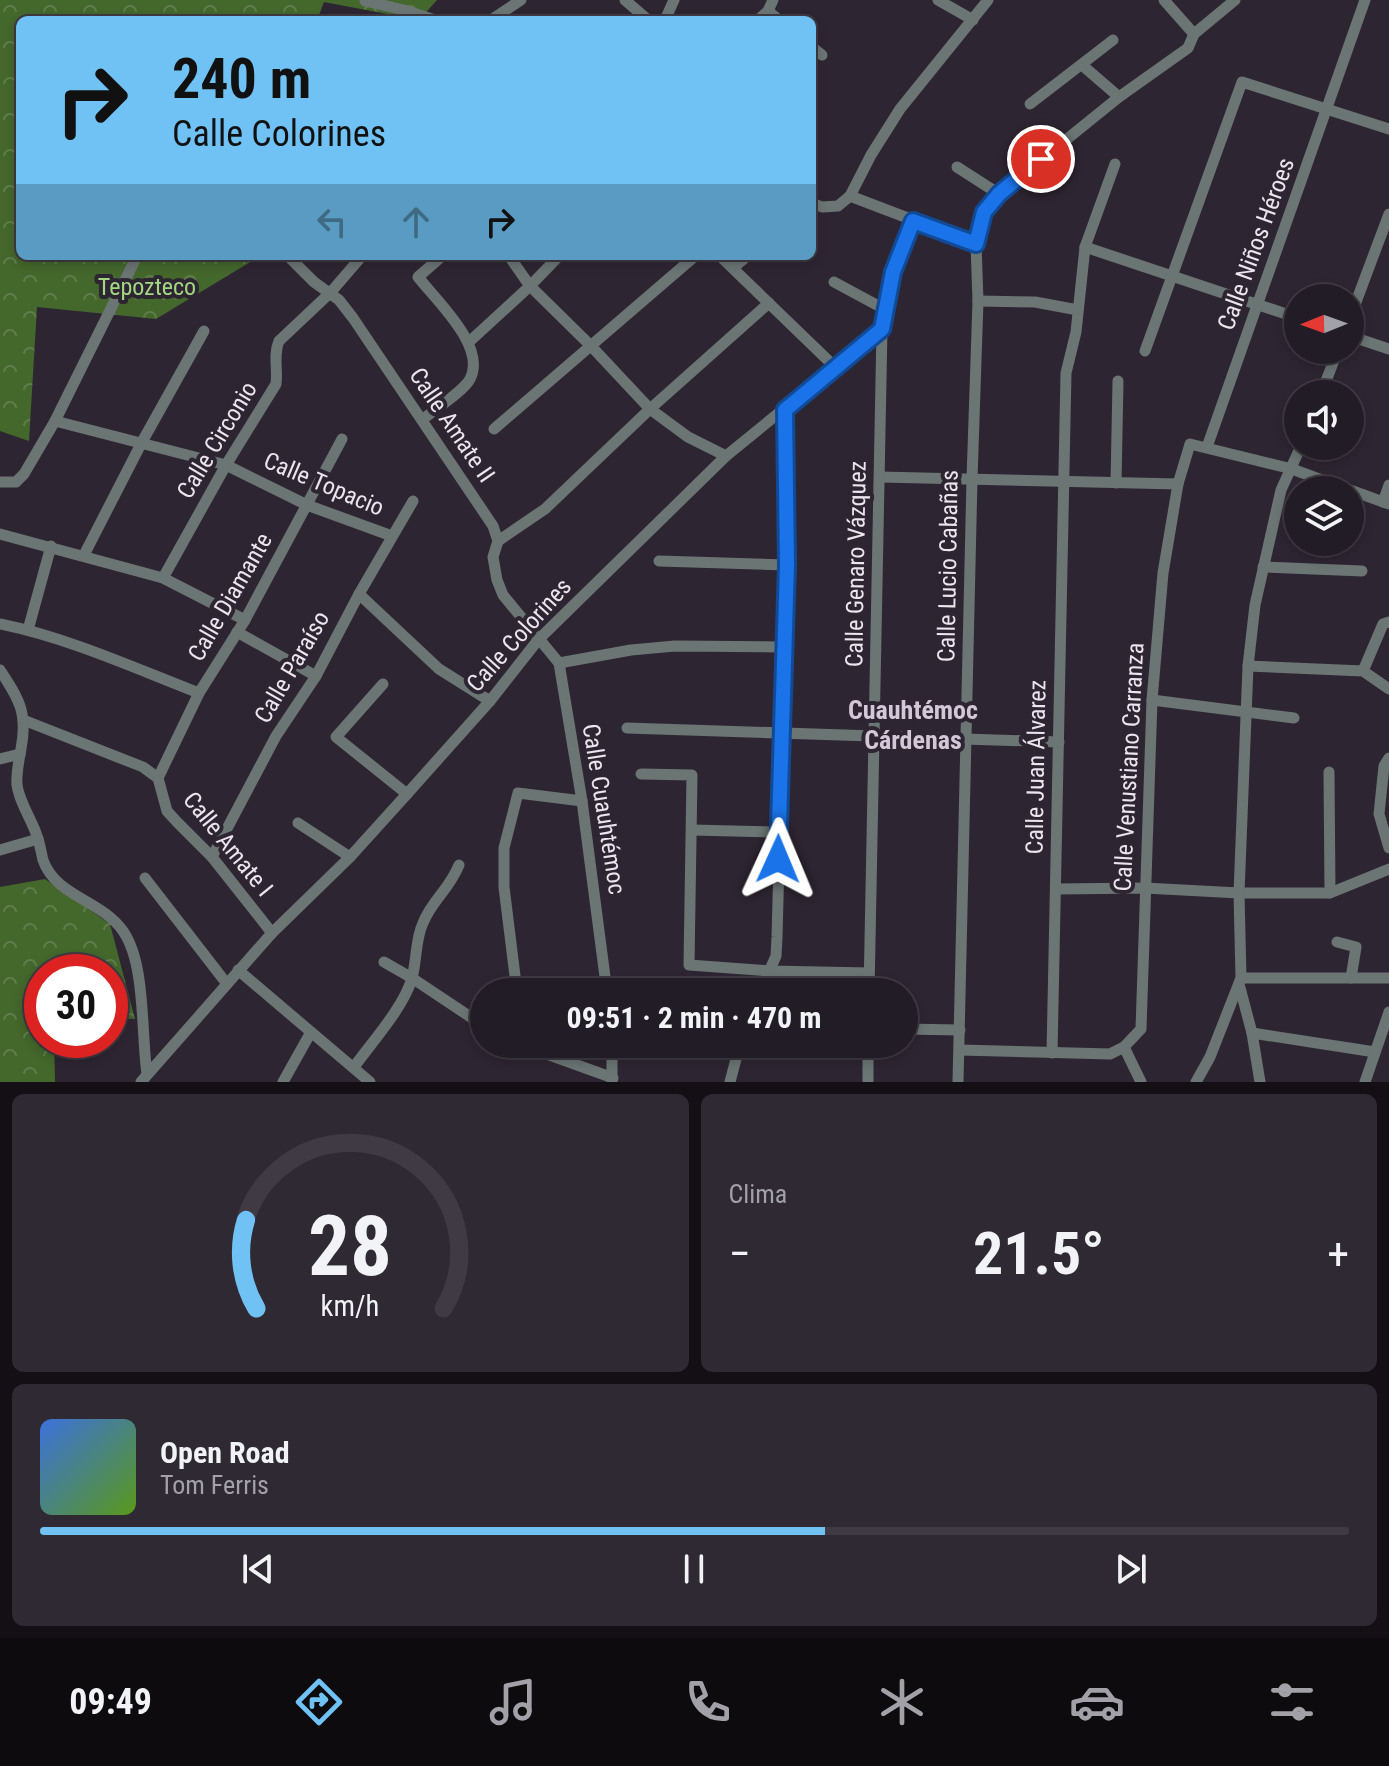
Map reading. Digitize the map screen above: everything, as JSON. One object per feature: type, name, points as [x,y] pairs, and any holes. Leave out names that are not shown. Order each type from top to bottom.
[{"type":"street","points":[[497,16],[521,0]]},
{"type":"street","points":[[625,0],[643,16]]},
{"type":"street","points":[[938,0],[973,20]]},
{"type":"street","points":[[816,205],[838,206],[850,196],[900,109],[988,0]]},
{"type":"street","points":[[1164,0],[1194,34]]},
{"type":"street","points":[[850,196],[976,244],[984,212],[999,194],[1119,97],[1188,48],[1194,34],[1235,0]]},
{"type":"street","name":"Calle Niños Héroes","points":[[1207,447],[1365,0]]},
{"type":"street","points":[[365,1],[423,16]]},
{"type":"street","points":[[1030,104],[1113,40]]},
{"type":"street","points":[[1082,65],[1119,97]]},
{"type":"street","points":[[1145,351],[1242,82],[1389,129]]},
{"type":"street","name":"Calle Juan Álvarez","points":[[1052,1053],[1066,373],[1076,332],[1085,247],[1115,164]]},
{"type":"street","points":[[957,167],[999,194]]},
{"type":"street","points":[[1363,284],[1389,214]]},
{"type":"street","points":[[882,329],[893,272],[913,221]]},
{"type":"street","name":"Calle Lucio Cabañas","points":[[958,1082],[978,301],[976,244]]},
{"type":"street","points":[[1085,247],[1284,314]]},
{"type":"street","points":[[0,482],[16,482],[24,474],[55,421],[135,260]]},
{"type":"street","name":"Calle Amate II","points":[[292,260],[314,282],[331,292],[353,318],[493,526],[498,541],[493,557],[497,580],[503,595],[538,640]]},
{"type":"street","name":"Calle Circonio","points":[[163,578],[226,465],[276,384],[276,349],[279,341],[331,292],[359,260]]},
{"type":"street","points":[[422,420],[470,380],[475,360],[469,342],[418,277],[437,260]]},
{"type":"street","points":[[512,260],[530,286],[650,409],[688,437],[726,456]]},
{"type":"street","points":[[469,342],[555,260]]},
{"type":"street","points":[[494,429],[690,260]]},
{"type":"street","points":[[724,260],[836,368]]},
{"type":"street","points":[[733,268],[742,260]]},
{"type":"street","points":[[834,282],[886,310]]},
{"type":"street","points":[[978,301],[1035,302],[1078,310]]},
{"type":"street","points":[[498,541],[545,509],[650,409],[769,303]]},
{"type":"street","name":"Calle Colorines","points":[[144,1078],[272,933],[350,857],[407,794],[490,701],[538,640],[726,456],[882,329]]},
{"type":"street","name":"Calle Genaro Vázquez","points":[[869,978],[882,329]]},
{"type":"street","points":[[84,555],[204,331]]},
{"type":"street","points":[[1364,341],[1389,349]]},
{"type":"street","points":[[1116,483],[1118,381]]},
{"type":"street","points":[[767,978],[776,956],[777,937],[787,565],[785,410]]},
{"type":"street","name":"Calle Topacio","points":[[55,421],[226,465],[307,505],[392,536]]},
{"type":"street","name":"Calle Diamante","points":[[158,778],[199,693],[245,620],[342,439]]},
{"type":"street","points":[[880,477],[1178,484],[1190,444],[1311,476]]},
{"type":"street","points":[[1260,1082],[1240,980],[1239,893],[1245,711],[1255,605],[1281,490],[1296,460]]},
{"type":"street","name":"Calle Venustiano Carranza","points":[[1124,1047],[1141,1029],[1152,700],[1163,573],[1178,484]]},
{"type":"street","points":[[1364,495],[1386,503],[1389,485]]},
{"type":"street","name":"Calle Paraíso","points":[[212,857],[276,736],[316,676],[413,501]]},
{"type":"street","points":[[0,534],[163,578],[245,620]]},
{"type":"street","points":[[28,630],[51,546]]},
{"type":"street","points":[[659,561],[787,565]]},
{"type":"street","points":[[1263,567],[1362,571]]},
{"type":"street","points":[[359,594],[439,669],[490,701]]},
{"type":"street","points":[[1363,671],[1383,624],[1389,622]]},
{"type":"street","points":[[0,624],[28,630],[102,655],[199,693]]},
{"type":"street","points":[[237,632],[316,676]]},
{"type":"street","points":[[538,640],[559,663],[631,650],[675,646],[784,647]]},
{"type":"street","name":"Calle Cuauhtémoc","points":[[559,663],[582,801],[605,978]]},
{"type":"street","points":[[1248,666],[1363,671],[1389,689]]},
{"type":"street","points":[[0,670],[19,701],[26,721],[16,773],[18,790],[43,860],[55,883],[102,909],[121,928],[132,946],[137,968],[144,1078]]},
{"type":"street","points":[[383,684],[336,737],[407,794]]},
{"type":"street","points":[[1152,700],[1294,718]]},
{"type":"street","name":"Calle Amate I","points":[[26,721],[143,767],[158,778],[167,811],[212,857],[272,933]]},
{"type":"street","points":[[627,728],[1059,742]]},
{"type":"street","points":[[0,759],[20,754]]},
{"type":"street","points":[[1389,758],[1384,766],[1379,814],[1389,848]]},
{"type":"street","points":[[1329,772],[1330,893]]},
{"type":"street","points":[[641,774],[692,775],[689,965],[869,973]]},
{"type":"street","points":[[515,978],[504,887],[504,848],[518,793],[582,801]]},
{"type":"street","points":[[298,823],[350,857]]},
{"type":"street","points":[[692,830],[778,832]]},
{"type":"street","points":[[0,850],[38,839]]},
{"type":"street","points":[[354,1067],[405,995],[412,978],[418,934],[424,920],[452,882],[459,865]]},
{"type":"street","points":[[1056,889],[1330,893],[1389,869]]},
{"type":"street","points":[[145,878],[227,984]]},
{"type":"street","points":[[1337,942],[1356,947],[1351,978]]},
{"type":"street","points":[[384,962],[470,1017]]},
{"type":"street","points":[[238,970],[370,1082]]},
{"type":"street","points":[[1240,980],[1389,978]]},
{"type":"street","points":[[1196,1082],[1210,1057],[1240,980]]},
{"type":"street","points":[[1365,1082],[1389,1012]]},
{"type":"street","points":[[918,1029],[960,1030]]},
{"type":"street","points":[[283,1082],[311,1032]]},
{"type":"street","points":[[1252,1033],[1375,1052]]},
{"type":"street","points":[[960,1050],[1110,1054],[1124,1047],[1141,1082]]},
{"type":"street","points":[[556,1058],[612,1080],[612,1058]]},
{"type":"street","points":[[730,1082],[736,1058]]},
{"type":"street","points":[[868,1058],[868,1082]]},
{"type":"green space","name":"Tepozteco","points":[[0,0],[437,0],[423,16],[398,16],[324,2],[319,16],[16,16],[16,260],[253,260],[156,319],[37,307],[29,441],[0,431]]},
{"type":"green space","points":[[45,879],[110,924],[118,954],[24,954],[24,1058],[54,1058],[55,1082],[0,1082],[0,887]]},
{"type":"green space","points":[[128,992],[135,1019],[128,1019]]},
{"type":"district","name":"Cuauhtémoc Cárdenas","points":[[913,725]]},
{"type":"route","points":[[778,859],[787,565],[785,410],[882,329],[893,272],[913,221],[976,244],[984,212],[999,194],[1041,159]]}]
